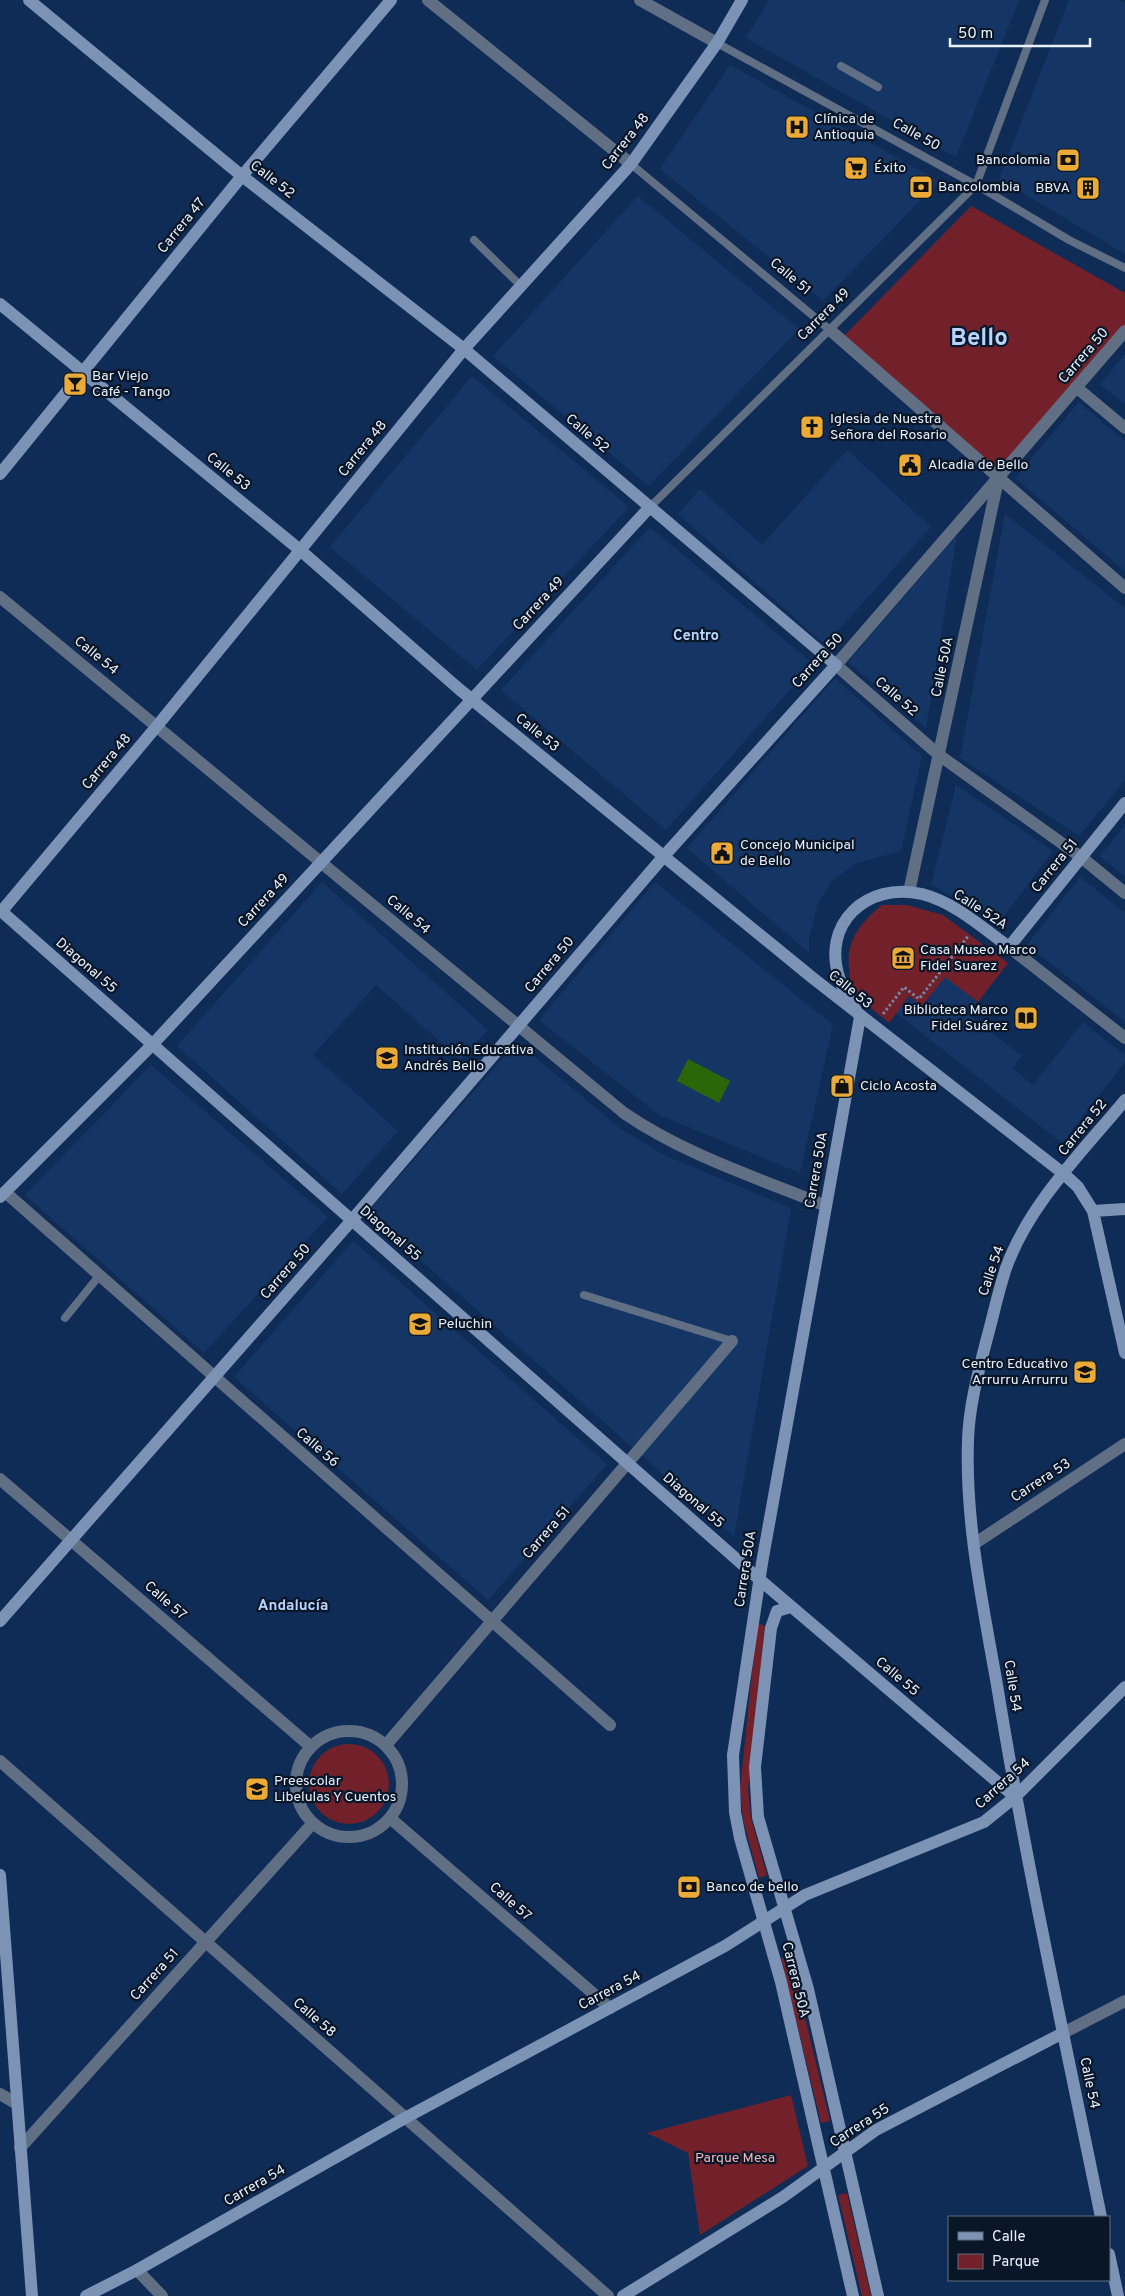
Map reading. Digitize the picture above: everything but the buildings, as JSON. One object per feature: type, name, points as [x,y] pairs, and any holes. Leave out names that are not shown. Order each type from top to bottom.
[{"type":"street","name":"Calle 52","points":[[29,0],[242,176],[464,349],[939,755],[1081,857],[1125,893]]},
{"type":"street","name":"Carrera 47","points":[[0,474],[242,176],[391,0]]},
{"type":"street","name":"Calle 51","points":[[428,0],[631,164]]},
{"type":"street","name":"Calle 50","points":[[640,0],[716,43]]},
{"type":"street","name":"Carrera 48","points":[[0,912],[157,726],[464,349],[631,164],[716,43],[742,0]]},
{"type":"street","name":"Calle 53","points":[[0,304],[300,550],[471,698],[860,1017],[1064,1174],[1078,1187],[1093,1211],[1125,1352]]},
{"type":"street","name":"Calle 51","points":[[830,330],[1125,588]]},
{"type":"street","name":"Carrera 50","points":[[0,1621],[352,1220],[664,856],[836,665],[1125,331]]},
{"type":"street","points":[[1076,387],[1125,428]]},
{"type":"street","name":"Calle 50A","points":[[909,892],[998,477]]},
{"type":"street","name":"Carrera 49","points":[[2,1195],[153,1044],[471,698],[650,507]]},
{"type":"street","name":"Calle 54","points":[[0,597],[624,1113],[678,1146],[826,1206]]},
{"type":"street","name":"Carrera 51","points":[[1009,947],[1125,803]]},
{"type":"street","points":[[860,1017],[840,980],[836,960],[838,932],[849,914],[863,902],[882,894],[909,892]]},
{"type":"street","name":"Calle 52A","points":[[909,892],[923,894],[953,908],[977,924],[1125,1038]]},
{"type":"street","name":"Diagonal 55","points":[[0,912],[153,1044],[759,1579]]},
{"type":"street","name":"Carrera 50A","points":[[854,2296],[782,1982],[740,1838],[732,1780],[735,1740],[759,1579],[860,1017]]},
{"type":"street","name":"Carrera 52","points":[[1064,1174],[1125,1100]]},
{"type":"street","name":"Calle 54","points":[[1064,1174],[1033,1217],[1013,1253],[997,1300],[982,1356],[973,1401],[968,1436],[968,1488],[974,1544],[1015,1797],[1101,2216]]},
{"type":"street","name":"Calle 56","points":[[2,1195],[99,1276],[610,1725]]},
{"type":"street","points":[[1093,1211],[1125,1209]]},
{"type":"street","name":"Carrera 51","points":[[386,1745],[732,1342]]},
{"type":"street","name":"Carrera 53","points":[[974,1544],[1125,1444]]},
{"type":"street","name":"Calle 57","points":[[0,1479],[310,1746]]},
{"type":"street","name":"Calle 55","points":[[759,1579],[1015,1797]]},
{"type":"street","name":"Carrera 50A","points":[[791,1607],[777,1611],[771,1628],[755,1767],[758,1817],[808,1989],[878,2296]]},
{"type":"street","name":"Carrera 54","points":[[86,2296],[137,2270],[405,2118],[725,1946],[818,1889],[984,1822],[1015,1797],[1125,1687]]},
{"type":"street","points":[[340,1730],[357,1730],[373,1736],[386,1745],[397,1758],[402,1774],[403,1789],[399,1805],[390,1818],[378,1830],[361,1836],[344,1837],[328,1833],[313,1823],[302,1810],[296,1794],[296,1776],[300,1760],[310,1746],[324,1736],[340,1730]]},
{"type":"street","name":"Calle 58","points":[[0,1761],[608,2296]]},
{"type":"street","name":"Calle 57","points":[[390,1818],[610,2008]]},
{"type":"street","name":"Carrera 51","points":[[20,2148],[313,1823]]},
{"type":"street","points":[[0,1875],[32,2296]]},
{"type":"street","name":"Carrera 55","points":[[623,2296],[783,2197],[876,2130],[1125,2001]]},
{"type":"street","points":[[0,2094],[17,2104]]},
{"type":"street","points":[[1110,2258],[1118,2294]]},
{"type":"street","points":[[137,2270],[162,2296]]},
{"type":"lane","name":"Carrera 49","points":[[650,507],[976,185],[1045,0]]},
{"type":"lane","name":"Calle 50","points":[[716,43],[976,185],[1069,240],[1125,268]]},
{"type":"lane","points":[[841,66],[878,87]]},
{"type":"lane","name":"Calle 51","points":[[631,164],[830,330]]},
{"type":"lane","points":[[474,240],[521,286]]},
{"type":"lane","points":[[65,1318],[99,1276]]},
{"type":"lane","points":[[584,1295],[732,1342]]},
{"type":"path","points":[[883,1014],[904,987],[919,999],[977,924]]},
{"type":"shaded area","points":[[769,0],[1019,0],[956,157],[746,38]]},
{"type":"shaded area","points":[[1069,0],[1119,0],[1125,4],[1125,254],[999,179]]},
{"type":"shaded area","points":[[730,65],[939,181],[823,301],[660,169]]},
{"type":"shaded area","points":[[638,196],[799,329],[649,486],[493,356]]},
{"type":"shaded area","points":[[1125,354],[1125,404],[1100,385]]},
{"type":"shaded area","points":[[472,376],[629,507],[477,670],[330,547]]},
{"type":"shaded area","points":[[1079,402],[1125,441],[1125,571],[1015,478]]},
{"type":"shaded area","points":[[847,450],[931,527],[825,645],[678,514],[700,489],[762,545]]},
{"type":"shaded area","points":[[1005,514],[1125,608],[1125,780],[1079,836],[960,758]]},
{"type":"shaded area","points":[[650,527],[813,664],[666,830],[501,690]]},
{"type":"shaded area","points":[[957,535],[926,728],[848,662]]},
{"type":"shaded area","points":[[835,678],[922,756],[901,851],[857,863],[833,880],[818,902],[809,939],[809,953],[687,848]]},
{"type":"shaded area","points":[[956,785],[1053,851],[998,924],[931,884]]},
{"type":"shaded area","points":[[1125,825],[1125,877],[1100,856]]},
{"type":"shaded area","points":[[1080,877],[1125,913],[1125,1022],[1027,945]]},
{"type":"shaded area","points":[[322,882],[488,1030],[461,1060],[376,985],[313,1055],[398,1131],[342,1194],[177,1046]]},
{"type":"shaded area","points":[[655,882],[833,1025],[800,1173],[659,1115],[539,1020]]},
{"type":"shaded area","points":[[945,976],[978,1002],[968,1014],[1022,1056],[1012,1068],[1033,1085],[1083,1022],[1125,1055],[1125,1062],[1062,1143],[896,1013],[909,996],[923,1006]]},
{"type":"shaded area","points":[[517,1042],[621,1129],[664,1155],[791,1208],[734,1537],[367,1213]]},
{"type":"shaded area","points":[[688,1059],[730,1081],[719,1103],[677,1081]]},
{"type":"shaded area","points":[[151,1065],[328,1217],[204,1353],[25,1195]]},
{"type":"shaded area","points":[[353,1241],[607,1464],[488,1600],[234,1377]]},
{"type":"green space","points":[[971,206],[1125,293],[1125,331],[998,477],[841,339]]},
{"type":"green space","points":[[882,905],[907,905],[943,915],[1008,963],[978,1002],[945,977],[922,1006],[909,996],[889,1023],[867,1005],[854,989],[850,981],[849,967],[850,948],[857,932]]},
{"type":"green space","points":[[757,1623],[765,1626],[748,1789],[751,1818],[767,1875],[759,1878],[743,1820],[740,1789]]},
{"type":"green space","points":[[349,1744],[364,1747],[377,1756],[386,1769],[389,1784],[386,1799],[377,1812],[364,1821],[349,1824],[334,1821],[321,1812],[312,1799],[309,1784],[312,1769],[321,1756],[334,1747]]},
{"type":"green space","points":[[790,1956],[830,2121],[821,2123],[781,1958]]},
{"type":"green space","name":"Parque Mesa","points":[[791,2095],[808,2166],[700,2235],[688,2153],[647,2133]]},
{"type":"green space","points":[[847,2193],[871,2296],[862,2296],[838,2195]]},
{"type":"place","name":"Clínica de Antioquia","points":[[797,127]]},
{"type":"place","name":"Bancolomia","points":[[1068,160]]},
{"type":"place","name":"Éxito","points":[[856,168]]},
{"type":"place","name":"Bancolombia","points":[[921,187]]},
{"type":"place","name":"BBVA","points":[[1088,188]]},
{"type":"place","name":"Bar Viejo Café - Tango","points":[[75,384]]},
{"type":"place","name":"Iglesia de Nuestra Señora del Rosario","points":[[812,427]]},
{"type":"place","name":"Alcadia de Bello","points":[[910,465]]},
{"type":"place","name":"Concejo Municipal de Bello","points":[[722,853]]},
{"type":"place","name":"Casa Museo Marco Fidel Suarez","points":[[903,958]]},
{"type":"place","name":"Biblioteca Marco Fidel Suárez","points":[[1026,1018]]},
{"type":"place","name":"Institución Educativa Andrés Bello","points":[[387,1058]]},
{"type":"place","name":"Ciclo Acosta","points":[[842,1086]]},
{"type":"place","name":"Peluchin","points":[[420,1324]]},
{"type":"place","name":"Centro Educativo Arrurru Arrurru","points":[[1085,1372]]},
{"type":"place","name":"Preescolar Libelulas Y Cuentos","points":[[257,1789]]},
{"type":"place","name":"Banco de bello","points":[[689,1887]]},
{"type":"district","name":"Bello","points":[[979,339]]},
{"type":"district","name":"Centro","points":[[696,636]]},
{"type":"district","name":"Andalucía","points":[[293,1606]]}]
